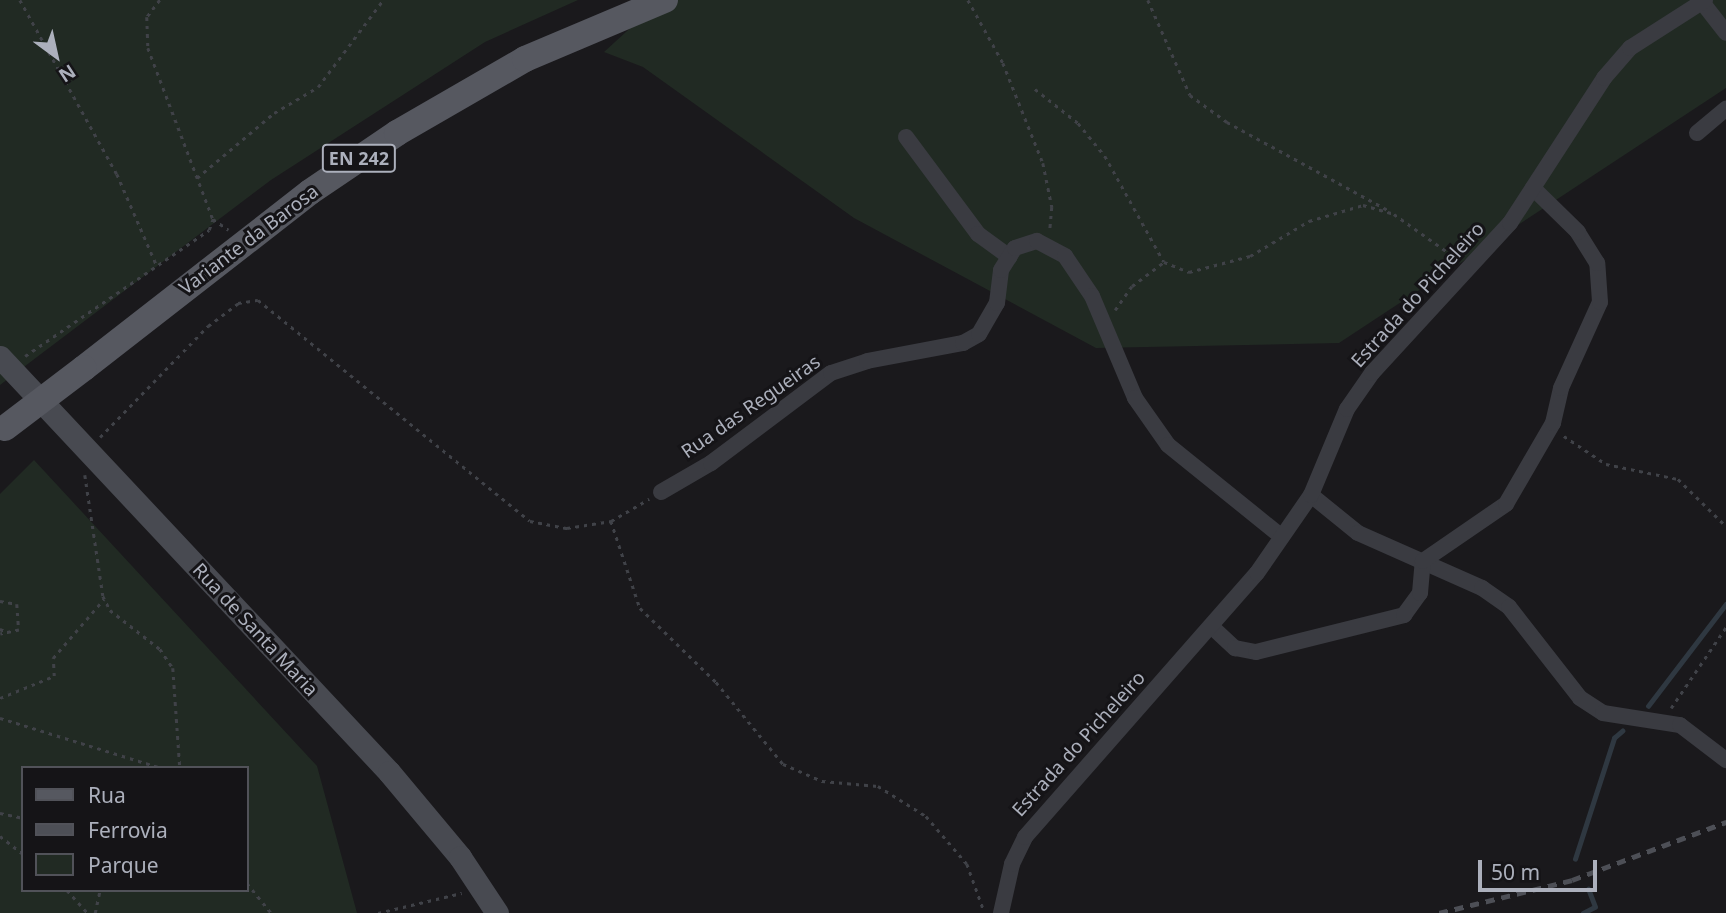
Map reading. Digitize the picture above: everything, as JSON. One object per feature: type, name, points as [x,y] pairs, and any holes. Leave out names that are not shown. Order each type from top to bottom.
[{"type":"main road","name":"Variante da Barosa","points":[[3,430],[300,200],[408,126],[535,54],[665,0]]},
{"type":"street","points":[[1703,1],[1726,33]]},
{"type":"street","name":"Estrada do Picheleiro","points":[[1001,913],[1012,864],[1044,810],[1211,625],[1282,537],[1311,495],[1347,410],[1373,373],[1471,270],[1533,188],[1604,78],[1630,48],[1703,1]]},
{"type":"street","points":[[1697,133],[1726,109]]},
{"type":"street","points":[[906,137],[978,234],[1010,257],[1015,248],[1037,241],[1050,245],[1065,256],[1092,296],[1135,398],[1168,444],[1282,537]]},
{"type":"street","points":[[1423,561],[1506,504],[1553,423],[1561,388],[1600,302],[1602,281],[1578,232],[1533,188]]},
{"type":"street","name":"Rua das Regueiras","points":[[661,492],[711,463],[831,373],[867,360],[963,343],[979,334],[990,323],[1001,270],[1010,257]]},
{"type":"street","name":"Rua de Santa Maria","points":[[5,362],[389,772],[482,889],[497,913]]},
{"type":"street","points":[[1311,495],[1358,533],[1482,588],[1509,607],[1580,698],[1603,713],[1665,720],[1680,725],[1726,760]]},
{"type":"street","points":[[1211,625],[1235,648],[1256,652],[1404,615],[1420,593],[1423,561]]},
{"type":"path","points":[[20,0],[117,174],[157,266]]},
{"type":"path","points":[[5,362],[209,230],[212,219],[148,48],[147,17],[160,0]]},
{"type":"path","points":[[197,178],[274,113],[318,87],[383,0]]},
{"type":"path","points":[[968,0],[1003,63],[1043,163],[1052,207],[1050,245]]},
{"type":"path","points":[[1148,0],[1190,95],[1227,122],[1394,214],[1471,270]]},
{"type":"path","points":[[1035,89],[1078,123],[1105,156],[1164,262],[1189,272],[1213,270],[1342,208],[1363,205],[1394,214]]},
{"type":"path","points":[[1107,331],[1132,286],[1164,262]]},
{"type":"path","points":[[180,766],[173,668],[104,599],[85,500],[86,448],[208,326],[238,303],[258,300],[530,521],[566,528],[611,521],[661,492]]},
{"type":"path","points":[[1553,423],[1591,458],[1685,483],[1726,526]]},
{"type":"path","points":[[611,521],[640,608],[716,682],[783,764],[822,781],[878,786],[926,816],[967,864],[985,913]]},
{"type":"path","points":[[0,698],[54,676],[53,658],[104,599]]},
{"type":"path","points":[[0,601],[17,604],[19,630],[0,634]]},
{"type":"path","points":[[1665,720],[1693,668],[1726,627]]},
{"type":"path","points":[[0,629],[8,632]]},
{"type":"path","points":[[0,718],[156,766]]},
{"type":"path","points":[[0,813],[21,818]]},
{"type":"path","points":[[0,836],[21,852]]},
{"type":"path","points":[[248,884],[271,913]]},
{"type":"path","points":[[378,913],[482,889]]},
{"type":"path","points":[[68,892],[88,913]]},
{"type":"path","points":[[94,913],[99,892]]},
{"type":"green space","points":[[0,0],[578,0],[485,42],[271,180],[0,385]]},
{"type":"green space","points":[[661,0],[1726,0],[1726,88],[1339,343],[1096,348],[854,218],[643,67],[604,52]]},
{"type":"green space","points":[[34,460],[317,766],[357,913],[0,913],[0,494]]},
{"type":"waterway","points":[[1648,706],[1726,604]]},
{"type":"waterway","points":[[1575,859],[1614,738],[1622,731]]},
{"type":"waterway","points":[[1583,913],[1595,907],[1588,889]]},
{"type":"railway","points":[[1439,913],[1572,880],[1726,822]]}]
